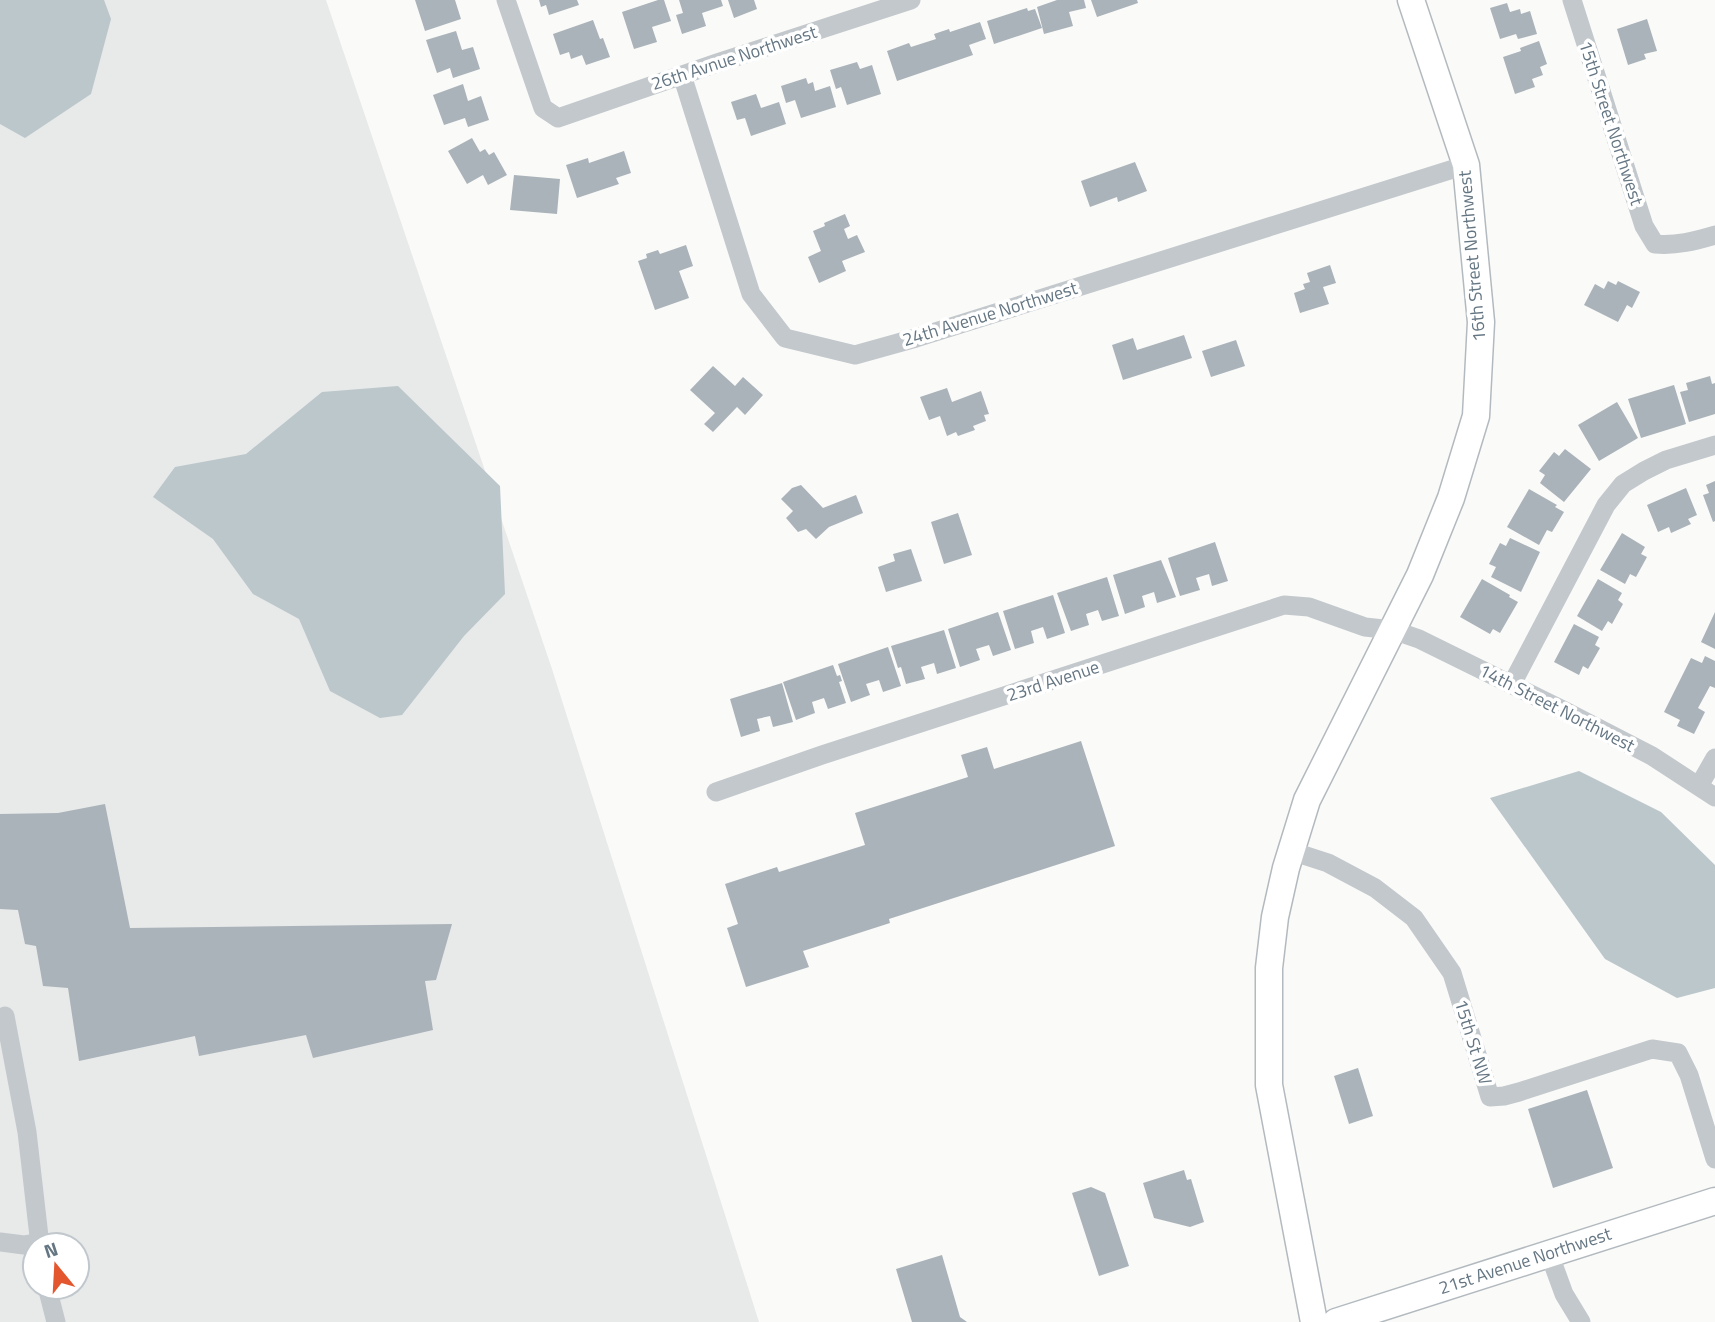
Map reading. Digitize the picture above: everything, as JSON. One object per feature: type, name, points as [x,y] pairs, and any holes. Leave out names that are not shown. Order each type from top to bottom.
[{"type":"street","name":"26th Avnue Northwest","points":[[506,0],[543,108],[558,118],[911,0]]},
{"type":"street","name":"16th Street Northwest","points":[[1314,1322],[1269,1085],[1269,968],[1275,917],[1307,800],[1420,575],[1451,498],[1476,416],[1482,323],[1466,165],[1412,0]]},
{"type":"street","name":"15th Street Northwest","points":[[1572,0],[1644,226],[1655,244],[1692,242],[1715,234]]},
{"type":"street","name":"24th Avenue Northwest","points":[[682,75],[751,294],[785,338],[855,355],[1466,165]]},
{"type":"street","points":[[1512,684],[1606,505],[1623,484],[1666,460],[1715,444]]},
{"type":"street","name":"23rd Avenue","points":[[716,792],[1284,605],[1309,607],[1365,627],[1392,629]]},
{"type":"street","name":"14th Street Northwest","points":[[1392,629],[1419,639],[1512,684],[1652,756],[1707,791]]},
{"type":"street","points":[[1707,791],[1715,758]]},
{"type":"street","name":"15th St NW","points":[[1292,851],[1328,863],[1375,887],[1414,918],[1452,973],[1490,1097],[1512,1094],[1652,1049],[1678,1053],[1689,1075],[1715,1159]]},
{"type":"street","points":[[5,1016],[27,1132],[39,1231]]},
{"type":"street","name":"21st Avenue Northwest","points":[[1336,1322],[1715,1201]]},
{"type":"street","points":[[0,1242],[21,1245]]},
{"type":"street","points":[[1549,1253],[1564,1294],[1581,1322]]},
{"type":"street","points":[[51,1301],[56,1322]]},
{"type":"shaded area","points":[[0,0],[326,0],[552,669],[759,1322],[0,1322]]},
{"type":"shaded area","points":[[0,0],[104,0],[111,19],[91,94],[25,138],[0,124]]},
{"type":"shaded area","points":[[398,386],[500,486],[505,594],[464,636],[402,715],[380,718],[330,691],[299,619],[253,594],[213,539],[153,497],[175,467],[246,454],[322,392]]},
{"type":"shaded area","points":[[1579,771],[1661,812],[1715,865],[1715,988],[1677,998],[1605,959],[1490,798]]},
{"type":"building","points":[[415,0],[455,0],[461,19],[425,31]]},
{"type":"building","points":[[539,0],[577,0],[579,5],[549,15],[546,5],[541,7]]},
{"type":"building","points":[[664,0],[671,21],[652,27],[657,42],[634,49],[622,12]]},
{"type":"building","points":[[679,0],[721,0],[723,6],[702,13],[706,26],[682,34],[676,15],[683,13]]},
{"type":"building","points":[[728,0],[754,0],[757,9],[734,18]]},
{"type":"building","points":[[1057,0],[1084,0],[1086,8],[1069,12],[1073,26],[1044,34],[1037,7]]},
{"type":"building","points":[[1091,0],[1137,0],[1138,3],[1097,17]]},
{"type":"building","points":[[1507,3],[1510,12],[1520,9],[1521,14],[1530,11],[1537,34],[1518,39],[1516,34],[1500,39],[1490,8]]},
{"type":"building","points":[[1027,8],[1028,11],[1035,9],[1042,28],[994,44],[987,21]]},
{"type":"building","points":[[1647,19],[1657,51],[1644,54],[1646,59],[1628,65],[1617,29]]},
{"type":"building","points":[[593,20],[610,57],[586,65],[582,55],[571,59],[569,52],[560,55],[553,34]]},
{"type":"building","points":[[980,22],[986,39],[969,45],[973,55],[897,81],[887,51],[909,43],[911,47],[936,39],[934,34],[949,29],[950,32]]},
{"type":"building","points":[[456,31],[462,50],[473,47],[480,69],[453,78],[450,68],[437,73],[426,40]]},
{"type":"building","points":[[1539,41],[1547,64],[1540,67],[1543,75],[1532,79],[1535,87],[1515,94],[1503,57]]},
{"type":"building","points":[[857,62],[860,69],[872,65],[881,94],[847,105],[841,87],[836,89],[830,70]]},
{"type":"building","points":[[806,78],[808,84],[813,82],[815,91],[830,86],[836,107],[801,118],[795,100],[786,103],[781,86]]},
{"type":"building","points":[[463,84],[468,101],[481,96],[489,120],[468,127],[465,118],[444,125],[433,95]]},
{"type":"building","points":[[756,94],[761,108],[779,102],[786,124],[751,136],[745,118],[737,120],[731,102]]},
{"type":"building","points":[[472,138],[480,152],[485,149],[489,155],[494,152],[507,175],[488,185],[483,175],[467,184],[448,151]]},
{"type":"building","points":[[624,151],[631,173],[616,178],[619,184],[577,198],[566,165],[588,158],[589,163]]},
{"type":"building","points":[[1135,162],[1147,191],[1118,202],[1117,197],[1090,207],[1081,181]]},
{"type":"building","points":[[514,175],[560,179],[557,214],[510,210]]},
{"type":"building","points":[[845,214],[850,226],[844,229],[848,239],[857,235],[865,252],[842,261],[846,271],[819,283],[808,257],[821,251],[813,231]]},
{"type":"building","points":[[686,245],[693,266],[679,271],[689,298],[655,310],[638,261],[647,258],[646,254],[658,250],[660,254]]},
{"type":"building","points":[[1330,265],[1336,283],[1323,287],[1329,304],[1300,313],[1294,293],[1305,289],[1303,284],[1310,282],[1307,273]]},
{"type":"building","points":[[1608,281],[1616,285],[1618,281],[1640,292],[1632,308],[1627,305],[1618,322],[1584,305],[1595,284],[1604,289]]},
{"type":"building","points":[[1184,335],[1192,358],[1123,380],[1112,345],[1133,338],[1137,350]]},
{"type":"building","points":[[1236,340],[1245,366],[1211,377],[1202,351]]},
{"type":"building","points":[[713,366],[735,386],[743,377],[763,395],[745,415],[737,407],[713,432],[704,424],[715,413],[690,390]]},
{"type":"building","points":[[1710,376],[1712,384],[1715,383],[1715,414],[1689,422],[1680,392],[1688,390],[1686,383]]},
{"type":"building","points":[[1674,385],[1686,424],[1641,438],[1628,399]]},
{"type":"building","points":[[947,388],[952,402],[981,391],[989,414],[984,415],[986,421],[973,426],[975,430],[958,436],[956,432],[947,436],[940,416],[929,420],[920,397]]},
{"type":"building","points":[[1617,402],[1638,438],[1599,461],[1578,425]]},
{"type":"building","points":[[1565,449],[1591,469],[1564,502],[1540,483],[1545,475],[1539,471],[1554,452],[1559,456]]},
{"type":"building","points":[[1715,481],[1713,522],[1703,495],[1709,493],[1706,485]]},
{"type":"building","points":[[801,485],[823,508],[856,495],[863,513],[829,527],[816,539],[806,529],[798,532],[786,518],[793,511],[781,499],[792,488]]},
{"type":"building","points":[[1686,488],[1697,515],[1688,519],[1691,524],[1671,533],[1669,527],[1658,532],[1647,505]]},
{"type":"building","points":[[1529,489],[1564,512],[1552,532],[1547,530],[1539,545],[1507,527]]},
{"type":"building","points":[[958,513],[972,555],[944,564],[931,522]]},
{"type":"building","points":[[1622,533],[1645,547],[1641,554],[1647,557],[1636,577],[1630,574],[1625,584],[1600,570]]},
{"type":"building","points":[[1510,538],[1540,552],[1521,592],[1491,577],[1496,567],[1489,564],[1500,543],[1506,546]]},
{"type":"building","points":[[1215,542],[1228,581],[1212,586],[1209,574],[1196,578],[1200,590],[1180,596],[1168,558]]},
{"type":"building","points":[[911,549],[922,581],[886,592],[878,567],[895,561],[893,554]]},
{"type":"building","points":[[1161,560],[1176,597],[1157,603],[1154,592],[1142,596],[1145,607],[1125,614],[1113,575]]},
{"type":"building","points":[[1107,577],[1119,616],[1102,621],[1098,610],[1086,614],[1089,625],[1071,631],[1057,593]]},
{"type":"building","points":[[1482,579],[1518,602],[1500,633],[1493,629],[1490,634],[1460,617]]},
{"type":"building","points":[[1598,579],[1622,593],[1618,600],[1623,604],[1612,624],[1608,621],[1602,631],[1577,616]]},
{"type":"building","points":[[1053,595],[1065,633],[1047,639],[1043,627],[1031,631],[1034,643],[1015,649],[1003,611]]},
{"type":"building","points":[[998,612],[1011,650],[993,656],[989,645],[976,649],[980,660],[960,667],[948,629]]},
{"type":"building","points":[[1715,612],[1715,649],[1701,642]]},
{"type":"building","points":[[1574,624],[1599,637],[1595,645],[1600,648],[1588,669],[1583,666],[1579,675],[1554,662]]},
{"type":"building","points":[[944,630],[956,668],[937,674],[934,663],[921,667],[925,679],[906,684],[891,646]]},
{"type":"building","points":[[888,647],[901,686],[883,692],[879,680],[866,684],[870,695],[851,702],[838,664]]},
{"type":"building","points":[[1705,656],[1715,661],[1715,688],[1710,686],[1698,708],[1705,712],[1694,734],[1677,726],[1680,720],[1664,712],[1691,658],[1702,663]]},
{"type":"building","points":[[833,665],[837,676],[840,675],[842,681],[839,682],[846,703],[828,709],[824,698],[812,702],[815,713],[796,720],[783,682]]},
{"type":"building","points":[[782,683],[793,722],[773,727],[770,716],[757,719],[760,731],[741,737],[730,699]]},
{"type":"building","points":[[1081,741],[1115,846],[889,919],[890,923],[803,951],[809,967],[746,987],[727,928],[738,924],[725,884],[777,867],[779,872],[865,845],[855,813],[968,777],[961,755],[987,747],[994,769]]},
{"type":"building","points":[[105,804],[130,928],[452,924],[436,980],[425,981],[433,1030],[313,1058],[306,1035],[199,1056],[195,1036],[79,1061],[68,988],[43,986],[36,946],[25,944],[18,910],[0,909],[0,814],[58,813]]},
{"type":"building","points":[[1358,1068],[1373,1116],[1349,1124],[1334,1076]]},
{"type":"building","points":[[1587,1090],[1613,1168],[1553,1188],[1528,1109]]},
{"type":"building","points":[[1184,1170],[1187,1180],[1191,1179],[1204,1222],[1190,1227],[1154,1218],[1143,1183]]},
{"type":"building","points":[[1091,1187],[1105,1193],[1129,1266],[1099,1276],[1072,1193]]},
{"type":"building","points":[[942,1255],[960,1317],[967,1322],[912,1322],[896,1269]]}]
